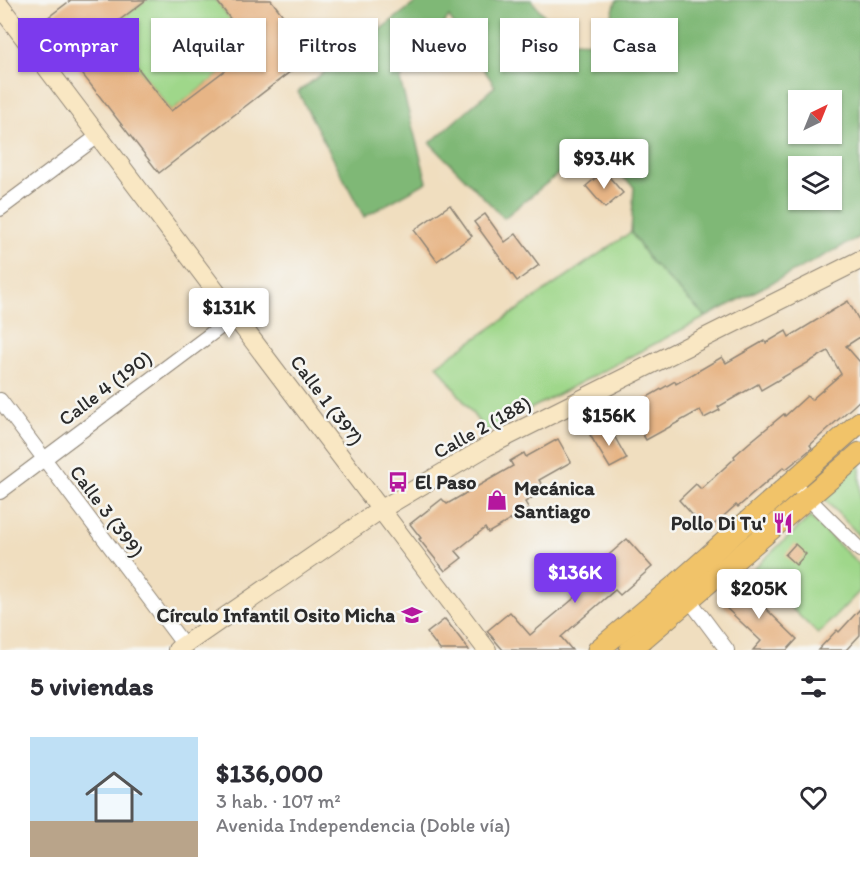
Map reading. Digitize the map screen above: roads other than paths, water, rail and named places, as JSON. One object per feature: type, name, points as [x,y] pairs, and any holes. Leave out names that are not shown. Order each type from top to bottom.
[{"type":"main road","points":[[630,650],[683,591],[792,483],[860,422]]},
{"type":"main road","points":[[598,650],[808,499],[860,453]]},
{"type":"street","name":"Calle 1 (397)","points":[[0,6],[487,650]]},
{"type":"street","points":[[0,209],[98,136]]},
{"type":"street","name":"Calle 2 (188)","points":[[180,648],[380,510],[488,446],[860,260]]},
{"type":"street","name":"Calle 4 (190)","points":[[0,492],[235,316]]},
{"type":"street","name":"Calle 3 (399)","points":[[0,400],[180,648]]},
{"type":"street","points":[[792,483],[860,549]]},
{"type":"street","points":[[683,591],[727,650]]},
{"type":"place","name":"El Paso","points":[[398,482]]},
{"type":"place","name":"Mecánica Santiago","points":[[497,500]]},
{"type":"place","name":"Pollo Di Tu'","points":[[783,523]]},
{"type":"place","name":"Círculo Infantil Osito Micha","points":[[412,615]]}]
